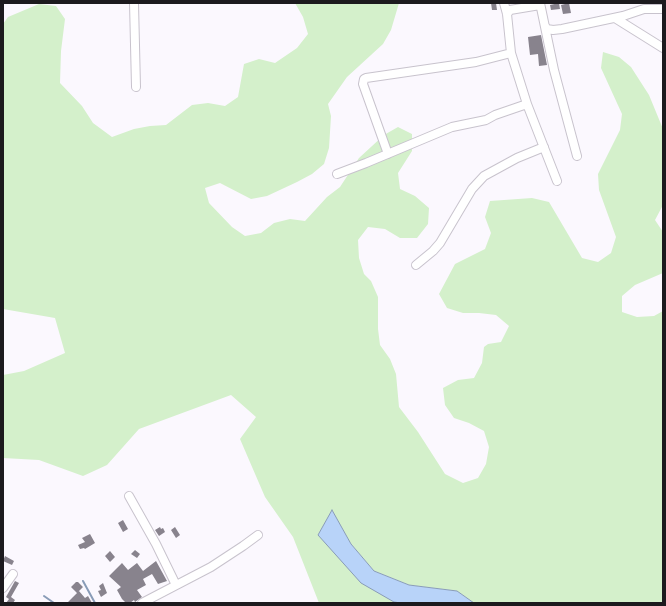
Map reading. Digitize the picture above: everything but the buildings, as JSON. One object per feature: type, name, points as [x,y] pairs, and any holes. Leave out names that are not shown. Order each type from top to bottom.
[{"type":"street","points":[[134,3],[136,87]]},
{"type":"street","points":[[504,3],[507,14],[511,53],[527,104],[557,181]]},
{"type":"street","points":[[507,14],[510,10],[540,4],[554,70],[577,156]]},
{"type":"street","points":[[545,26],[547,29],[553,30],[615,18],[644,10],[663,9]]},
{"type":"street","points":[[615,18],[663,48]]},
{"type":"street","points":[[388,154],[363,84],[364,79],[476,62],[511,53]]},
{"type":"street","points":[[337,174],[452,128],[486,120],[495,115],[527,104]]},
{"type":"street","points":[[416,265],[440,243],[472,188],[484,176],[517,158],[544,147]]},
{"type":"street","points":[[129,496],[156,544],[176,585]]},
{"type":"street","points":[[143,603],[211,567],[244,546],[258,535]]},
{"type":"street","points":[[4,584],[13,574]]},
{"type":"green space","points":[[295,3],[399,3],[391,30],[383,44],[347,77],[328,104],[331,116],[329,148],[324,164],[312,174],[267,196],[251,199],[220,183],[205,188],[209,203],[232,227],[245,236],[261,233],[274,223],[290,219],[305,221],[327,197],[340,187],[359,158],[384,135],[398,127],[412,134],[412,151],[398,173],[400,189],[415,196],[429,208],[428,224],[417,238],[400,238],[385,229],[368,227],[358,240],[359,258],[364,274],[371,281],[378,297],[378,329],[380,345],[390,359],[396,374],[399,407],[418,432],[445,474],[463,483],[478,478],[486,464],[489,447],[484,431],[469,423],[454,418],[445,405],[443,388],[458,380],[474,378],[482,363],[484,347],[488,344],[501,342],[509,326],[496,315],[463,313],[447,308],[439,294],[455,264],[485,249],[491,233],[485,217],[490,201],[532,198],[549,202],[582,258],[598,262],[611,253],[616,237],[599,190],[598,174],[620,130],[622,114],[601,68],[603,52],[619,57],[631,67],[649,95],[663,129],[663,205],[655,220],[663,232],[663,273],[635,285],[622,296],[622,312],[637,317],[654,316],[663,311],[663,603],[474,603],[457,591],[409,585],[374,571],[351,544],[332,511],[318,535],[394,602],[401,603],[319,603],[293,537],[265,497],[240,439],[256,417],[231,395],[139,429],[107,465],[83,476],[39,460],[3,458],[3,375],[24,371],[65,353],[55,318],[3,309],[3,24],[8,17],[39,4],[56,6],[65,19],[61,51],[60,83],[82,106],[93,123],[112,137],[134,129],[166,125],[192,105],[208,103],[225,106],[238,97],[244,64],[259,59],[275,63],[297,48],[308,34],[303,17]]},
{"type":"water","points":[[332,510],[351,544],[374,571],[409,585],[457,591],[474,603],[394,602],[361,583],[318,535]]},
{"type":"waterway","points":[[83,581],[95,603]]},
{"type":"waterway","points":[[44,596],[54,603]]}]
